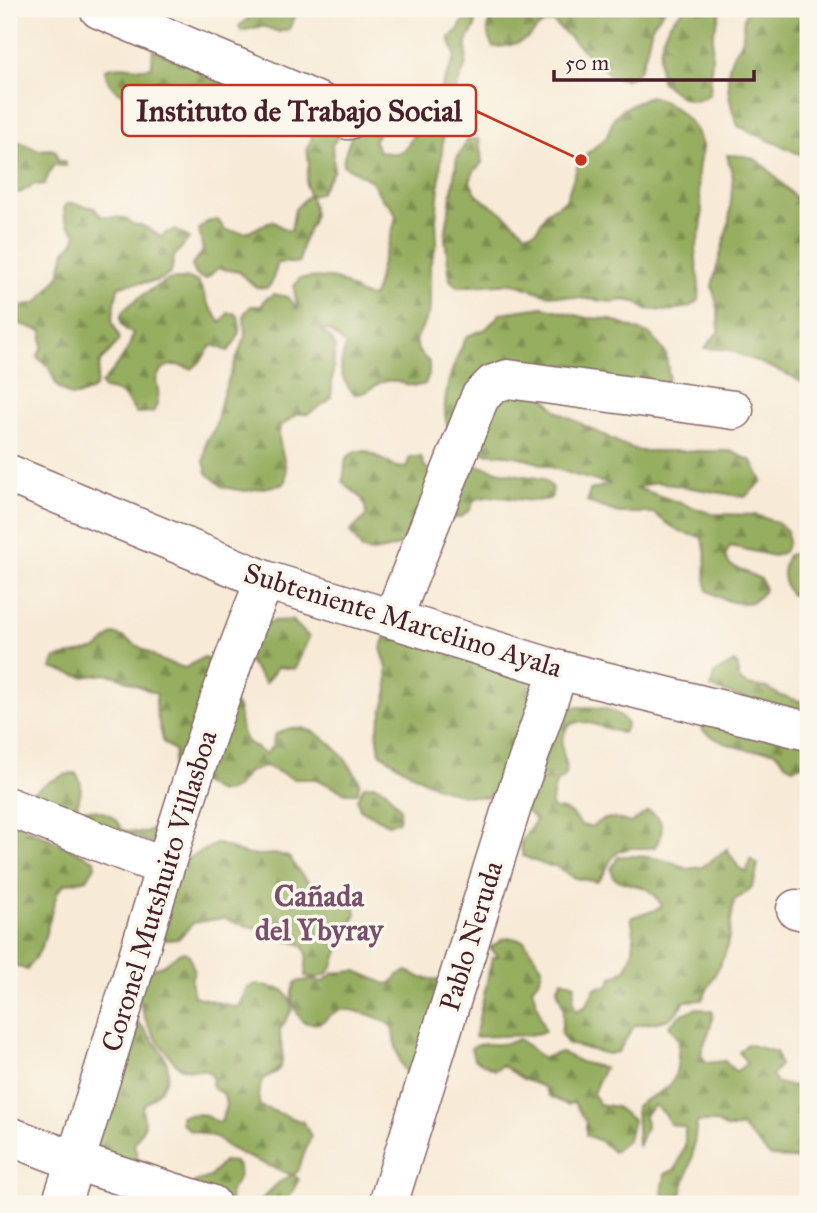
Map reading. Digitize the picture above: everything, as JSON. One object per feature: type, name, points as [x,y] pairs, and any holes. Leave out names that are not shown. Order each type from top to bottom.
[{"type":"street","points":[[99,9],[321,103],[348,120]]},
{"type":"street","points":[[393,618],[480,397],[493,384],[508,379],[734,410]]},
{"type":"street","name":"Subteniente Marcelino Ayala","points":[[9,474],[265,580],[559,670],[808,731]]},
{"type":"street","name":"Coronel Mutshuito Villasboa","points":[[61,1204],[164,867],[237,649],[265,580]]},
{"type":"street","name":"Pablo Neruda","points":[[388,1204],[513,803],[559,670]]},
{"type":"street","points":[[9,807],[164,867]]},
{"type":"street","points":[[9,1136],[75,1161],[211,1204]]},
{"type":"green space","points":[[245,9],[299,9],[289,29],[279,32],[263,26],[241,31],[239,26],[248,19]]},
{"type":"green space","points":[[494,9],[665,9],[653,24],[642,66],[630,78],[622,79],[610,75],[553,22],[540,26],[518,43],[493,47],[488,28]]},
{"type":"green space","points":[[683,9],[719,9],[720,13],[713,35],[710,94],[696,100],[678,95],[661,81],[660,74],[660,53],[665,32]]},
{"type":"green space","points":[[748,9],[808,9],[808,158],[738,126],[730,102],[728,77],[732,57],[742,41],[744,17]]},
{"type":"green space","points":[[469,11],[475,11],[475,27],[467,41],[466,64],[455,91],[452,113],[442,117],[438,112],[440,91],[455,57],[450,37],[458,30]]},
{"type":"green space","points":[[153,50],[231,83],[230,88],[196,96],[195,99],[157,80],[147,85],[144,95],[130,96],[113,88],[106,77],[105,69],[119,66],[152,67]]},
{"type":"green space","points":[[368,92],[383,102],[386,108],[385,120],[374,141],[379,151],[401,152],[418,127],[425,122],[436,119],[442,128],[437,243],[430,265],[430,310],[416,340],[418,351],[429,362],[429,374],[425,384],[414,386],[385,381],[368,391],[354,394],[341,371],[346,345],[330,331],[320,329],[335,345],[331,397],[308,414],[297,414],[280,427],[286,471],[284,484],[245,491],[223,487],[207,473],[204,462],[206,441],[215,428],[223,394],[245,336],[244,314],[251,306],[262,306],[264,300],[274,294],[287,297],[297,308],[294,287],[300,278],[335,279],[372,297],[376,290],[396,215],[382,199],[372,181],[343,165],[354,127],[355,98],[357,94]]},
{"type":"green space","points":[[649,96],[666,102],[682,114],[695,129],[702,146],[698,178],[702,220],[696,252],[699,300],[689,307],[667,311],[645,309],[636,302],[624,300],[612,302],[545,294],[513,283],[458,287],[450,280],[445,237],[457,158],[468,139],[479,139],[482,163],[474,171],[470,182],[477,194],[526,233],[536,231],[547,212],[566,200],[580,159],[606,138],[614,118],[621,110]]},
{"type":"green space","points":[[308,117],[339,136],[332,145],[334,170],[319,194],[309,196],[314,208],[313,218],[303,242],[299,262],[278,263],[267,288],[256,287],[239,272],[218,268],[206,279],[198,277],[192,265],[203,251],[199,229],[207,222],[218,220],[225,230],[246,233],[272,221],[291,231],[295,209],[309,195],[306,185],[309,164],[307,148],[312,138]]},
{"type":"green space","points":[[9,137],[37,150],[56,151],[58,161],[65,161],[66,166],[53,165],[44,185],[35,184],[20,193],[13,191],[9,186]]},
{"type":"green space","points":[[727,155],[746,156],[757,161],[808,206],[808,386],[789,375],[727,349],[705,348],[719,331],[718,309],[712,286],[729,222],[733,177]]},
{"type":"green space","points":[[71,203],[94,208],[101,216],[125,219],[162,237],[165,233],[176,230],[189,238],[174,257],[171,273],[164,278],[118,287],[112,321],[119,341],[100,362],[93,390],[77,396],[71,396],[57,386],[49,367],[37,357],[42,348],[42,331],[14,322],[9,313],[19,306],[38,302],[59,277],[65,251],[76,237],[64,213],[65,205]]},
{"type":"green space","points":[[189,278],[199,283],[208,304],[221,323],[228,313],[238,316],[238,335],[228,351],[213,345],[191,369],[174,365],[165,367],[156,380],[158,396],[153,412],[136,413],[123,396],[104,389],[101,384],[121,360],[131,341],[133,333],[123,326],[122,313],[161,284],[172,279]]},
{"type":"green space","points":[[543,307],[587,318],[609,319],[651,335],[666,354],[669,378],[655,395],[632,391],[572,364],[550,367],[525,376],[558,412],[639,451],[730,451],[752,461],[762,481],[745,497],[656,482],[637,488],[712,514],[756,515],[779,523],[787,531],[788,542],[784,552],[774,556],[730,546],[725,556],[730,565],[761,579],[765,589],[753,601],[731,602],[708,591],[705,550],[701,537],[680,532],[653,513],[619,513],[587,502],[590,490],[610,484],[517,456],[476,451],[460,443],[450,431],[445,417],[448,383],[467,336],[486,329],[501,313]]},
{"type":"green space","points":[[366,451],[396,467],[406,468],[410,457],[421,457],[425,467],[434,473],[460,460],[501,472],[543,479],[553,488],[551,498],[532,501],[484,497],[474,500],[470,510],[461,517],[450,519],[419,539],[373,552],[363,550],[350,532],[366,516],[366,509],[359,496],[343,482],[346,458],[355,452]]},
{"type":"green space","points":[[808,550],[808,594],[791,595],[785,585],[783,571],[788,555]]},
{"type":"green space","points":[[292,620],[309,637],[295,669],[278,667],[265,683],[246,657],[256,629],[273,621]]},
{"type":"green space","points":[[390,628],[525,669],[537,688],[502,796],[467,796],[437,787],[380,753],[377,732],[388,690],[387,668],[381,648]]},
{"type":"green space","points":[[113,634],[123,637],[163,661],[185,668],[204,657],[228,676],[231,700],[238,708],[246,741],[265,754],[273,746],[274,736],[287,729],[300,728],[312,732],[336,748],[354,771],[360,782],[357,793],[346,793],[316,779],[294,779],[265,766],[249,772],[236,787],[223,792],[176,776],[172,773],[175,751],[163,742],[157,713],[157,694],[116,676],[105,674],[83,677],[51,668],[55,658],[97,649]]},
{"type":"green space","points":[[734,662],[738,666],[741,681],[800,701],[806,708],[806,717],[711,688],[714,674]]},
{"type":"green space","points":[[576,707],[611,711],[627,724],[623,733],[586,722],[571,725],[565,731],[562,743],[565,777],[556,782],[551,805],[554,809],[570,813],[581,825],[592,827],[611,818],[631,823],[648,811],[658,818],[662,826],[655,847],[631,848],[615,854],[597,882],[575,878],[555,866],[523,856],[520,844],[536,820],[525,810],[561,710]]},
{"type":"green space","points":[[701,720],[808,728],[808,763],[793,768],[772,751],[749,750],[725,743],[703,731]]},
{"type":"green space","points":[[75,773],[81,784],[77,805],[79,810],[104,812],[119,824],[122,830],[142,833],[152,829],[157,832],[163,847],[28,795],[56,778]]},
{"type":"green space","points":[[375,785],[386,790],[400,808],[399,821],[388,824],[360,809],[357,799],[364,786]]},
{"type":"green space","points":[[16,823],[94,860],[95,866],[87,879],[65,884],[57,893],[42,947],[27,970],[9,963],[12,863],[9,829]]},
{"type":"green space","points":[[216,844],[246,854],[275,854],[290,858],[312,885],[354,902],[356,913],[348,936],[340,944],[333,966],[326,975],[316,978],[305,976],[307,954],[303,945],[282,939],[272,932],[225,918],[193,923],[178,939],[167,940],[158,934],[169,868]]},
{"type":"green space","points":[[727,849],[739,868],[747,873],[750,859],[758,864],[757,871],[749,890],[734,900],[725,954],[702,1000],[685,1001],[674,1015],[663,1021],[634,1026],[618,1052],[608,1054],[568,1044],[561,1034],[564,1009],[557,989],[562,980],[575,984],[573,1000],[576,1011],[586,1006],[595,988],[609,985],[611,978],[626,968],[634,944],[631,918],[662,906],[646,888],[614,878],[611,869],[618,857],[654,858],[688,869],[702,867]]},
{"type":"green space","points":[[503,939],[524,941],[542,967],[540,978],[532,988],[545,1032],[475,1037],[492,958],[498,956],[490,948]]},
{"type":"green space","points":[[184,952],[189,955],[194,970],[191,981],[194,996],[235,1007],[240,1006],[246,989],[256,984],[283,990],[290,999],[292,1010],[280,1030],[282,1061],[277,1071],[262,1080],[258,1096],[260,1106],[303,1122],[311,1136],[297,1172],[293,1175],[299,1179],[286,1204],[257,1204],[278,1183],[292,1175],[229,1148],[216,1137],[189,1130],[181,1122],[181,1116],[199,1114],[221,1122],[226,1105],[224,1094],[214,1089],[213,1079],[207,1071],[184,1069],[159,1043],[149,1028],[137,985],[154,968]]},
{"type":"green space","points":[[356,971],[386,984],[392,983],[398,975],[407,971],[422,978],[440,980],[414,1082],[401,1062],[393,1029],[384,1021],[347,1010],[336,1011],[323,1021],[312,1023],[303,1022],[297,1013],[292,997],[296,982],[313,979],[323,982],[333,973]]},
{"type":"green space","points":[[697,1008],[713,1012],[701,1055],[707,1063],[725,1061],[736,1072],[747,1063],[739,1052],[747,1044],[776,1052],[780,1065],[772,1076],[777,1083],[808,1088],[808,1161],[770,1156],[743,1128],[726,1128],[715,1122],[697,1122],[692,1158],[678,1204],[668,1204],[667,1197],[662,1193],[665,1174],[676,1169],[685,1145],[685,1127],[670,1124],[665,1114],[654,1105],[645,1115],[646,1127],[638,1147],[636,1106],[663,1091],[673,1081],[678,1064],[679,1040],[669,1025],[682,1014]]},
{"type":"green space","points":[[136,1021],[162,1052],[168,1070],[164,1084],[142,1107],[145,1124],[134,1145],[139,1160],[145,1161],[163,1176],[83,1151]]},
{"type":"green space","points":[[519,1039],[543,1058],[561,1052],[580,1062],[604,1068],[593,1093],[599,1104],[616,1107],[633,1120],[628,1140],[613,1152],[601,1141],[586,1135],[586,1122],[574,1102],[567,1105],[549,1096],[544,1087],[523,1079],[502,1065],[495,1070],[474,1059],[471,1048],[475,1046],[503,1044]]},
{"type":"green space","points":[[224,1161],[235,1162],[239,1169],[237,1181],[230,1191],[231,1204],[186,1204],[194,1182],[210,1177]]},
{"type":"place","name":"Instituto de Trabajo Social","points":[[581,160]]},
{"type":"district","name":"Cañada del Ybyray","points":[[319,913]]}]
